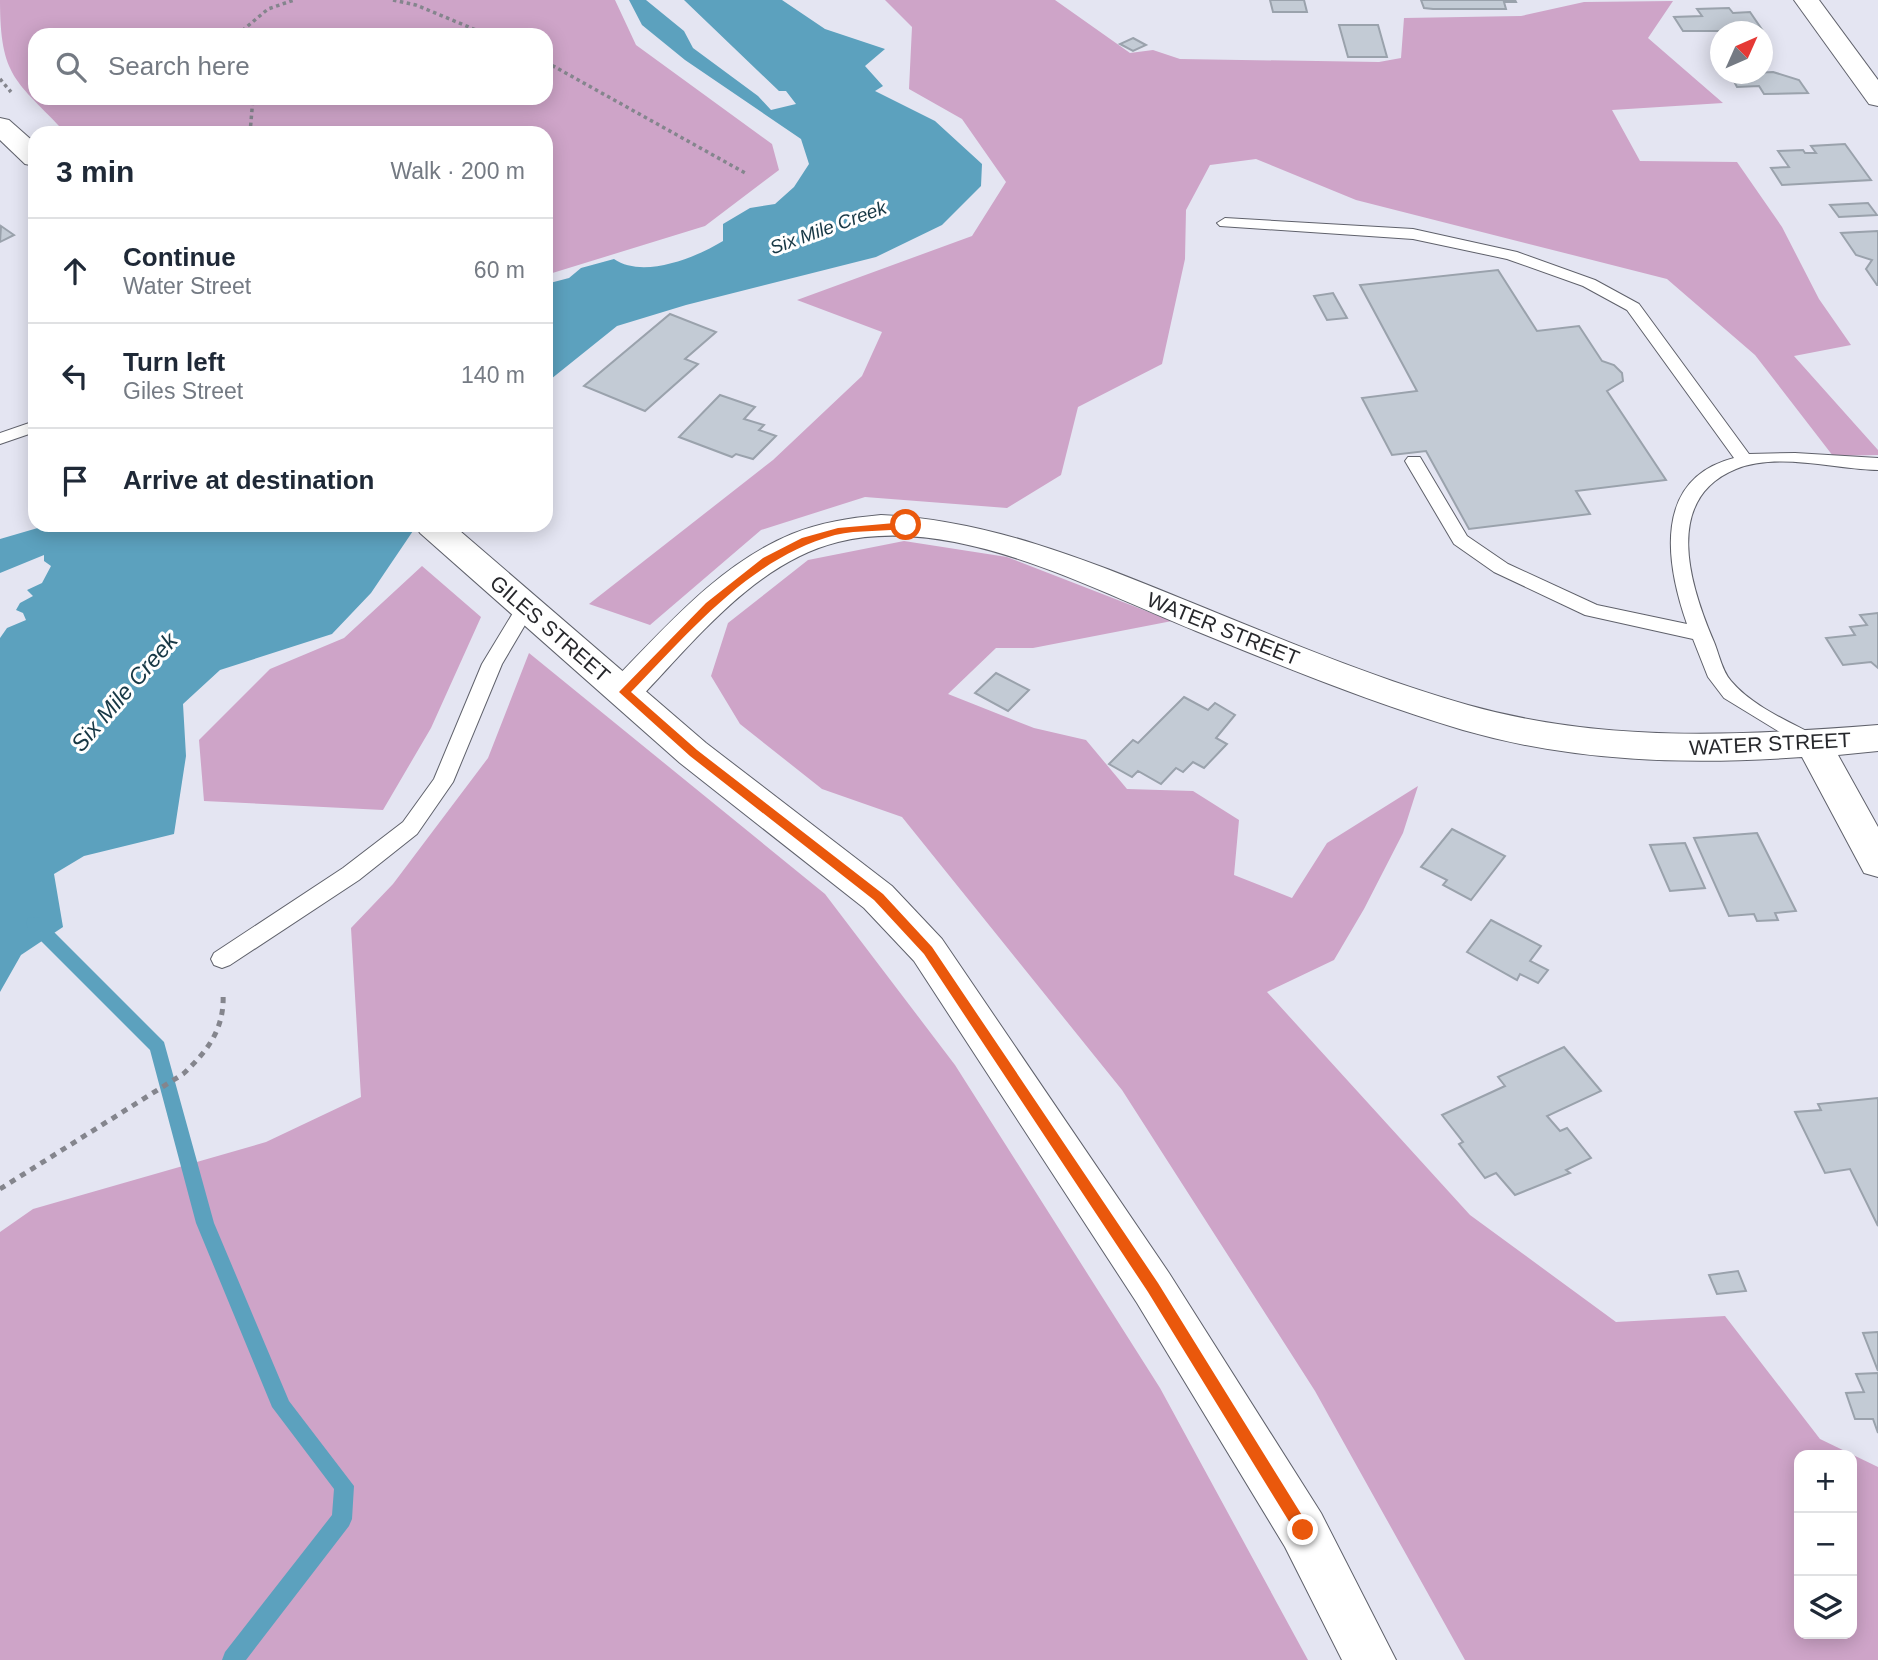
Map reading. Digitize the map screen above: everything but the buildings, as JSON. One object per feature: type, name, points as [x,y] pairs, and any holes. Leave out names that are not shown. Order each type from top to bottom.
[{"type":"main road","points":[[1806,0],[1878,98]]},
{"type":"main road","points":[[0,126],[28,152]]},
{"type":"main road","name":"WATER STREET","points":[[624,692],[709,606],[766,560],[806,541],[838,531],[906,525],[990,539],[1361,684],[1470,719],[1540,736],[1607,747],[1719,750],[1878,738]]},
{"type":"main road","name":"GILES STREET","points":[[440,532],[694,753],[878,897],[928,950],[1153,1288],[1303,1530],[1370,1660]]},
{"type":"main road","points":[[1813,743],[1878,863]]},
{"type":"lane","points":[[1225,223],[1413,234],[1511,255],[1589,284],[1633,307],[1746,462]]},
{"type":"lane","points":[[0,419],[8,436],[28,429]]},
{"type":"lane","points":[[1813,743],[1774,721],[1723,685],[1686,600],[1678,531],[1685,509],[1698,486],[1716,470],[1746,462],[1793,456],[1860,465],[1878,464]]},
{"type":"lane","points":[[1415,461],[1460,540],[1501,568],[1592,610],[1701,634]]},
{"type":"lane","points":[[222,959],[351,874],[410,828],[443,782],[492,664],[526,608]]},
{"type":"path","points":[[245,28],[268,9],[294,0]]},
{"type":"path","points":[[393,0],[416,5],[471,28]]},
{"type":"path","points":[[553,66],[747,174]]},
{"type":"path","points":[[251,126],[252,105]]},
{"type":"path","points":[[0,1189],[183,1074],[207,1052],[224,1010],[222,959]]},
{"type":"shaded area","points":[[0,0],[615,0],[636,45],[772,144],[779,170],[705,226],[553,273],[553,126],[59,126],[39,105],[553,105],[553,28],[28,28],[28,93],[14,76],[3,46]]},
{"type":"shaded area","points":[[885,0],[1055,0],[1130,53],[1153,50],[1180,59],[1379,62],[1401,58],[1404,18],[1521,16],[1584,2],[1673,1],[1648,38],[1723,103],[1612,110],[1640,161],[1737,162],[1782,227],[1819,299],[1851,345],[1794,356],[1878,450],[1878,455],[1833,456],[1755,355],[1667,279],[1356,200],[1256,159],[1210,165],[1186,210],[1185,259],[1162,364],[1078,407],[1061,475],[1007,508],[865,497],[761,530],[650,625],[589,604],[773,460],[862,376],[882,332],[797,300],[972,236],[1006,182],[962,119],[909,89],[912,27]]},
{"type":"shaded area","points":[[904,541],[1007,557],[1172,621],[1033,648],[996,648],[948,694],[1034,728],[1086,740],[1127,789],[1193,791],[1239,820],[1234,875],[1292,898],[1327,843],[1418,786],[1403,833],[1334,960],[1267,992],[1470,1215],[1616,1322],[1725,1316],[1820,1439],[1843,1450],[1794,1450],[1794,1639],[1857,1639],[1857,1457],[1878,1467],[1878,1660],[1465,1660],[1315,1391],[1122,1090],[902,817],[822,789],[740,724],[711,676],[728,623],[808,560]]},
{"type":"shaded area","points":[[422,566],[481,617],[431,728],[383,810],[204,801],[199,740],[270,669],[344,638]]},
{"type":"shaded area","points":[[529,653],[825,894],[955,1065],[1160,1388],[1308,1660],[0,1660],[0,1232],[33,1209],[266,1142],[361,1097],[351,928],[393,884],[488,758]]},
{"type":"water","name":"Six Mile Creek","points":[[629,0],[646,0],[684,31],[693,48],[758,96],[771,110],[796,104],[786,91],[779,91],[684,0],[782,0],[825,29],[885,49],[865,66],[883,86],[875,91],[935,121],[982,164],[981,186],[942,225],[876,257],[686,305],[617,326],[553,377],[553,282],[569,278],[581,268],[614,259],[626,265],[654,267],[698,254],[723,241],[723,224],[750,208],[775,204],[794,187],[809,164],[801,139],[685,60],[642,25]]},
{"type":"water","name":"Six Mile Creek","points":[[28,531],[412,532],[371,593],[332,634],[220,670],[183,704],[186,756],[174,834],[84,856],[54,874],[63,927],[21,955],[0,992],[0,638],[7,628],[26,620],[23,613],[16,610],[20,603],[33,596],[27,590],[42,583],[51,566],[44,561],[44,555],[0,573],[0,539]]},
{"type":"waterway","points":[[34,923],[158,1047],[205,1223],[282,1407],[344,1486],[342,1519],[233,1660]]},
{"type":"route","points":[[906,525],[869,526],[838,531],[806,541],[766,560],[709,606],[624,692],[694,753],[878,897],[928,950],[1153,1288],[1303,1530]]}]
